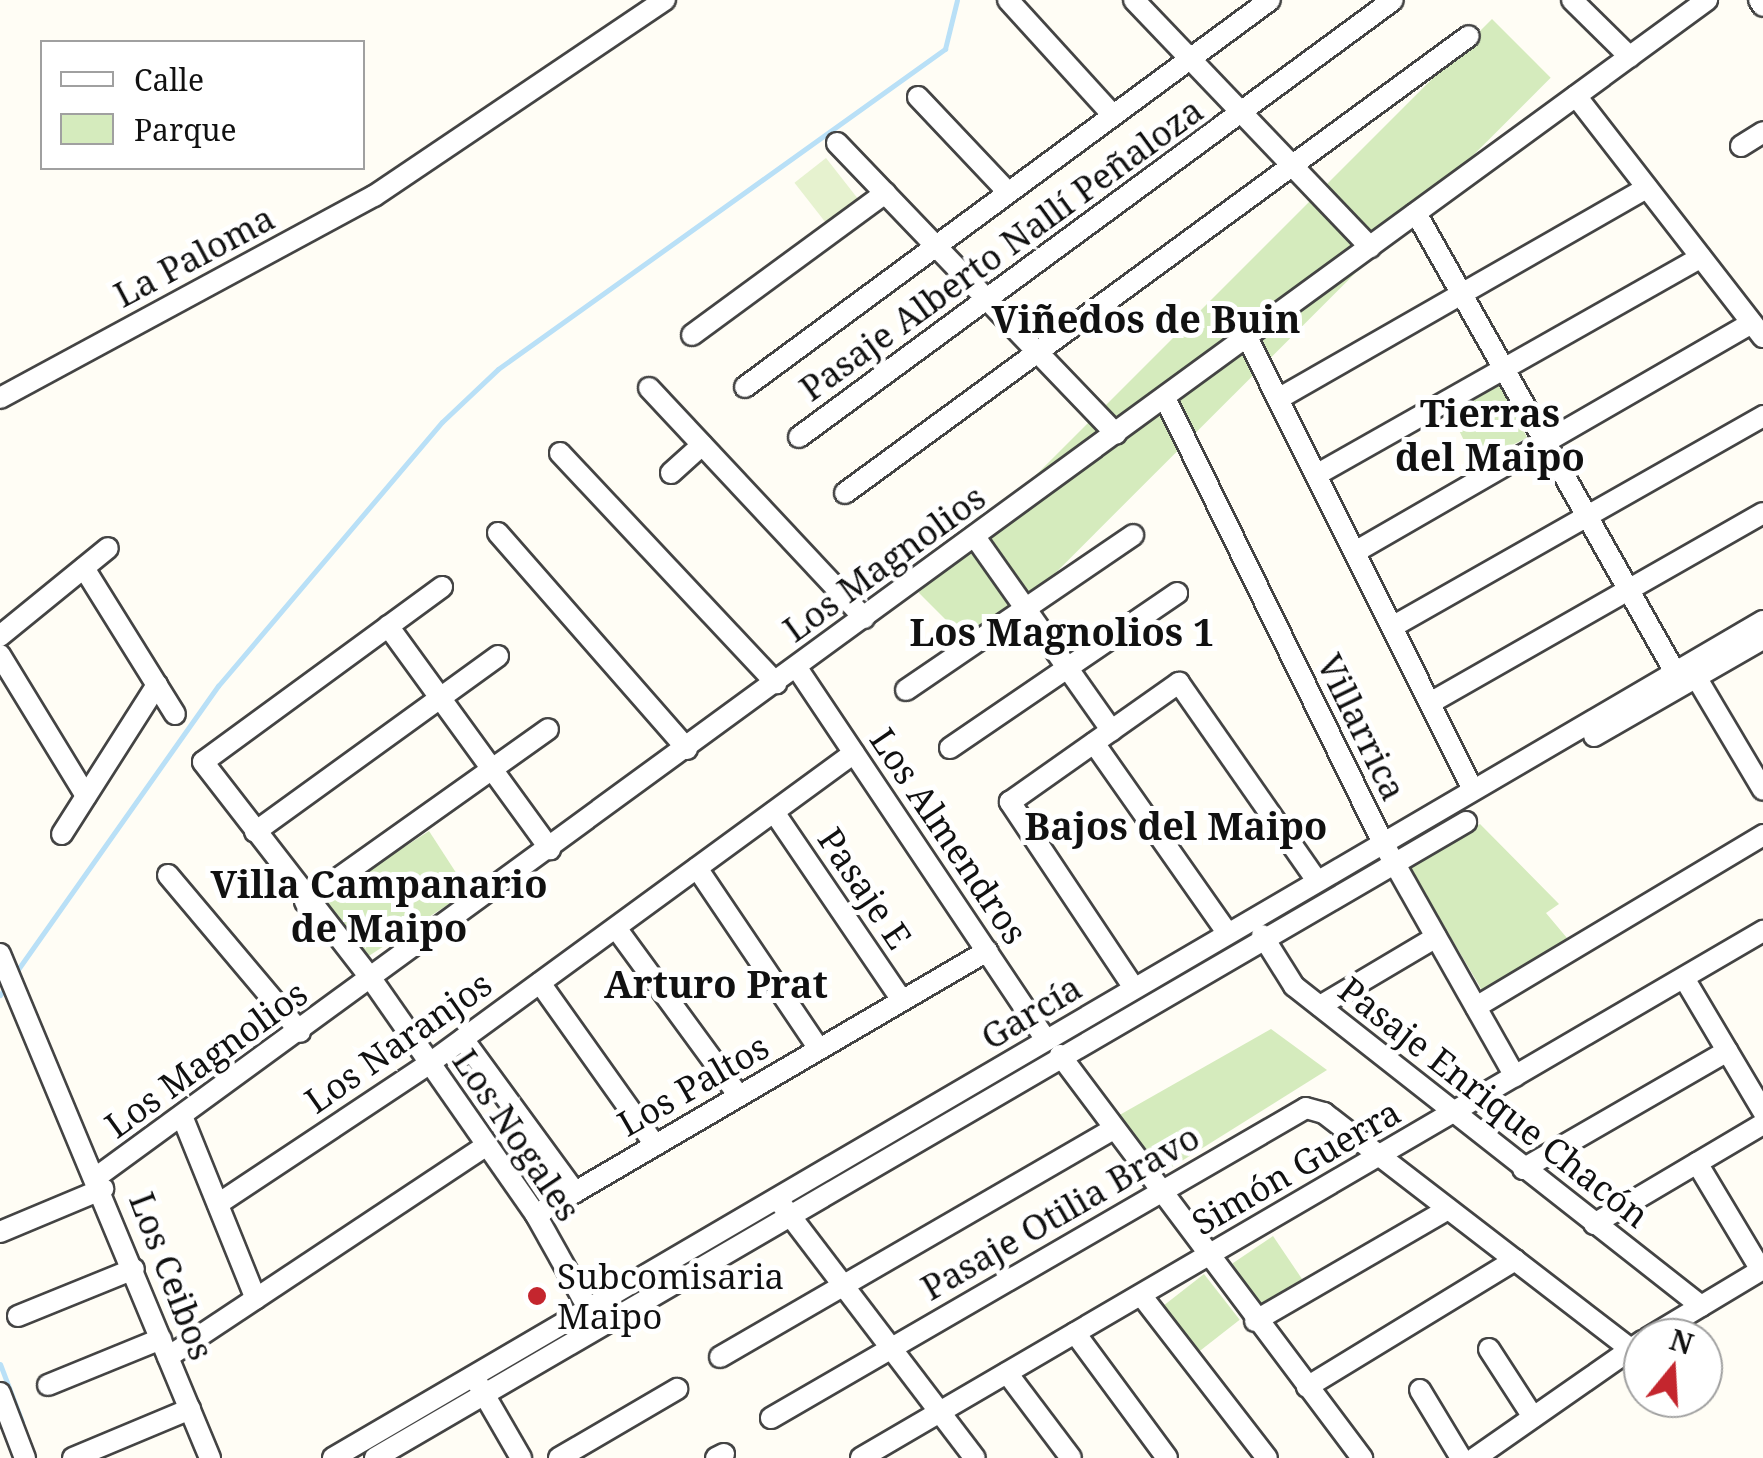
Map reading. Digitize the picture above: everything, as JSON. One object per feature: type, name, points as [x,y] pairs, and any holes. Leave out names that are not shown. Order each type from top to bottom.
[{"type":"street","name":"La Paloma","points":[[0,398],[374,196],[665,0]]},
{"type":"street","points":[[1008,0],[1111,112]]},
{"type":"street","points":[[746,387],[1111,112],[1270,0]]},
{"type":"street","name":"Pasaje Alberto Nallí Peñaloza","points":[[799,438],[1392,0]]},
{"type":"street","points":[[1572,0],[1630,56]]},
{"type":"street","name":"Los Magnolios","points":[[0,1232],[101,1183],[182,1116],[1707,0]]},
{"type":"street","points":[[1141,2],[1370,247]]},
{"type":"street","points":[[846,493],[1469,36]]},
{"type":"street","points":[[1355,552],[1546,442],[1758,330],[1576,96]]},
{"type":"street","points":[[918,97],[1006,190]]},
{"type":"street","points":[[1741,146],[1763,132]]},
{"type":"street","points":[[837,143],[1116,434]]},
{"type":"street","points":[[1278,398],[1647,188]]},
{"type":"street","points":[[692,335],[885,193]]},
{"type":"street","points":[[1416,213],[1629,590],[1763,790]]},
{"type":"street","points":[[1316,475],[1700,256]]},
{"type":"street","points":[[1248,337],[1474,790]]},
{"type":"street","points":[[649,388],[864,618]]},
{"type":"street","name":"Villarrica","points":[[1164,398],[1388,852],[1516,1076]]},
{"type":"street","points":[[1392,626],[1763,416]]},
{"type":"street","points":[[671,473],[702,445]]},
{"type":"street","points":[[560,453],[776,683]]},
{"type":"street","points":[[1430,703],[1763,514]]},
{"type":"street","points":[[498,533],[687,749]]},
{"type":"street","points":[[906,690],[1134,536]]},
{"type":"street","points":[[975,537],[1067,668],[1103,737],[1228,934]]},
{"type":"street","points":[[0,636],[108,548]]},
{"type":"street","points":[[84,568],[175,714]]},
{"type":"street","points":[[442,587],[388,626],[550,849]]},
{"type":"street","points":[[950,748],[1177,593]]},
{"type":"street","name":"García","points":[[1594,736],[1763,621]]},
{"type":"street","name":"Los Nogales","points":[[388,626],[203,762],[306,902],[372,980],[536,1215],[589,1310]]},
{"type":"street","name":"García","points":[[333,1458],[479,1385],[1053,1048],[1262,935],[1474,790],[1686,675],[1763,638]]},
{"type":"street","points":[[0,654],[86,796]]},
{"type":"street","points":[[255,832],[498,656]]},
{"type":"street","name":"Los Almendros","points":[[797,668],[1053,1048],[1206,1257],[1362,1458]]},
{"type":"street","points":[[1134,988],[1010,802],[1179,683],[1317,881]]},
{"type":"street","points":[[62,834],[157,685]]},
{"type":"street","points":[[306,902],[548,729]]},
{"type":"street","name":"Los Naranjos","points":[[218,1204],[430,1063],[854,753]]},
{"type":"street","name":"Pasaje E","points":[[774,812],[902,1000]]},
{"type":"street","name":"García","points":[[1053,1048],[1134,988],[1317,881],[1466,822]]},
{"type":"street","points":[[1476,1007],[1763,836]]},
{"type":"street","points":[[697,868],[819,1049]]},
{"type":"street","points":[[168,875],[300,1032]]},
{"type":"street","points":[[616,928],[740,1096]]},
{"type":"street","name":"Pasaje Enrique Chacón","points":[[1262,935],[1320,1006],[1701,1306]]},
{"type":"street","points":[[1320,1006],[1436,937]]},
{"type":"street","name":"Simón Guerra","points":[[861,1458],[1684,978],[1760,940]]},
{"type":"street","name":"Los Paltos","points":[[536,1215],[987,952]]},
{"type":"street","name":"Los Ceibos","points":[[0,954],[101,1183],[210,1458]]},
{"type":"street","points":[[1684,978],[1763,1111]]},
{"type":"street","points":[[540,982],[655,1145]]},
{"type":"street","points":[[463,1039],[575,1192]]},
{"type":"street","points":[[1523,1169],[1727,1051]]},
{"type":"street","name":"Pasaje Otilia Bravo","points":[[771,1418],[1306,1108],[1378,1156]]},
{"type":"street","points":[[182,1116],[256,1299]]},
{"type":"street","points":[[1594,1224],[1763,1124]]},
{"type":"street","points":[[720,1357],[1113,1128]]},
{"type":"street","points":[[48,1386],[165,1348],[256,1299],[487,1146]]},
{"type":"street","points":[[1378,1156],[1515,1260],[1623,1332]]},
{"type":"street","points":[[1681,1318],[1762,1269],[1698,1163]]},
{"type":"street","points":[[783,1207],[974,1458]]},
{"type":"street","name":"García","points":[[375,1458],[589,1310],[783,1207]]},
{"type":"street","points":[[1255,1321],[1448,1209]]},
{"type":"street","points":[[1307,1387],[1515,1260]]},
{"type":"street","points":[[18,1316],[134,1269]]},
{"type":"street","points":[[1141,1295],[1267,1458]]},
{"type":"street","points":[[1075,1333],[1167,1458]]},
{"type":"street","points":[[1489,1349],[1533,1418]]},
{"type":"street","points":[[1475,1458],[1623,1355]]},
{"type":"street","points":[[1008,1373],[1071,1458]]},
{"type":"street","points":[[479,1385],[522,1458]]},
{"type":"street","points":[[559,1458],[677,1389]]},
{"type":"street","points":[[1420,1390],[1462,1458]]},
{"type":"street","points":[[0,1393],[8,1435],[24,1458]]},
{"type":"street","points":[[73,1458],[190,1410]]},
{"type":"green space","points":[[1492,19],[1551,78],[977,651],[919,592]]},
{"type":"green space","points":[[826,158],[860,201],[828,226],[794,183]]},
{"type":"green space","points":[[1500,382],[1527,438],[1475,463],[1448,407]]},
{"type":"green space","points":[[1480,824],[1559,904],[1546,913],[1567,938],[1483,992],[1410,868]]},
{"type":"green space","points":[[429,831],[468,891],[363,960],[323,900]]},
{"type":"green space","points":[[1271,1029],[1327,1070],[1161,1174],[1116,1117]]},
{"type":"green space","points":[[1273,1236],[1302,1279],[1261,1307],[1232,1263]]},
{"type":"green space","points":[[1204,1274],[1240,1320],[1197,1353],[1161,1307]]},
{"type":"waterway","points":[[14,975],[218,686],[442,422],[498,369],[945,49],[957,0]]},
{"type":"waterway","points":[[0,995],[8,984]]},
{"type":"waterway","points":[[0,1364],[22,1422]]},
{"type":"place","name":"Subcomisaria Maipo","points":[[537,1296]]},
{"type":"district","name":"Viñedos de Buin","points":[[1146,319]]},
{"type":"district","name":"Tierras del Maipo","points":[[1490,434]]},
{"type":"district","name":"Los Magnolios 1","points":[[1062,632]]},
{"type":"district","name":"Bajos del Maipo","points":[[1176,826]]},
{"type":"district","name":"Villa Campanario de Maipo","points":[[379,906]]},
{"type":"district","name":"Arturo Prat","points":[[716,984]]}]
